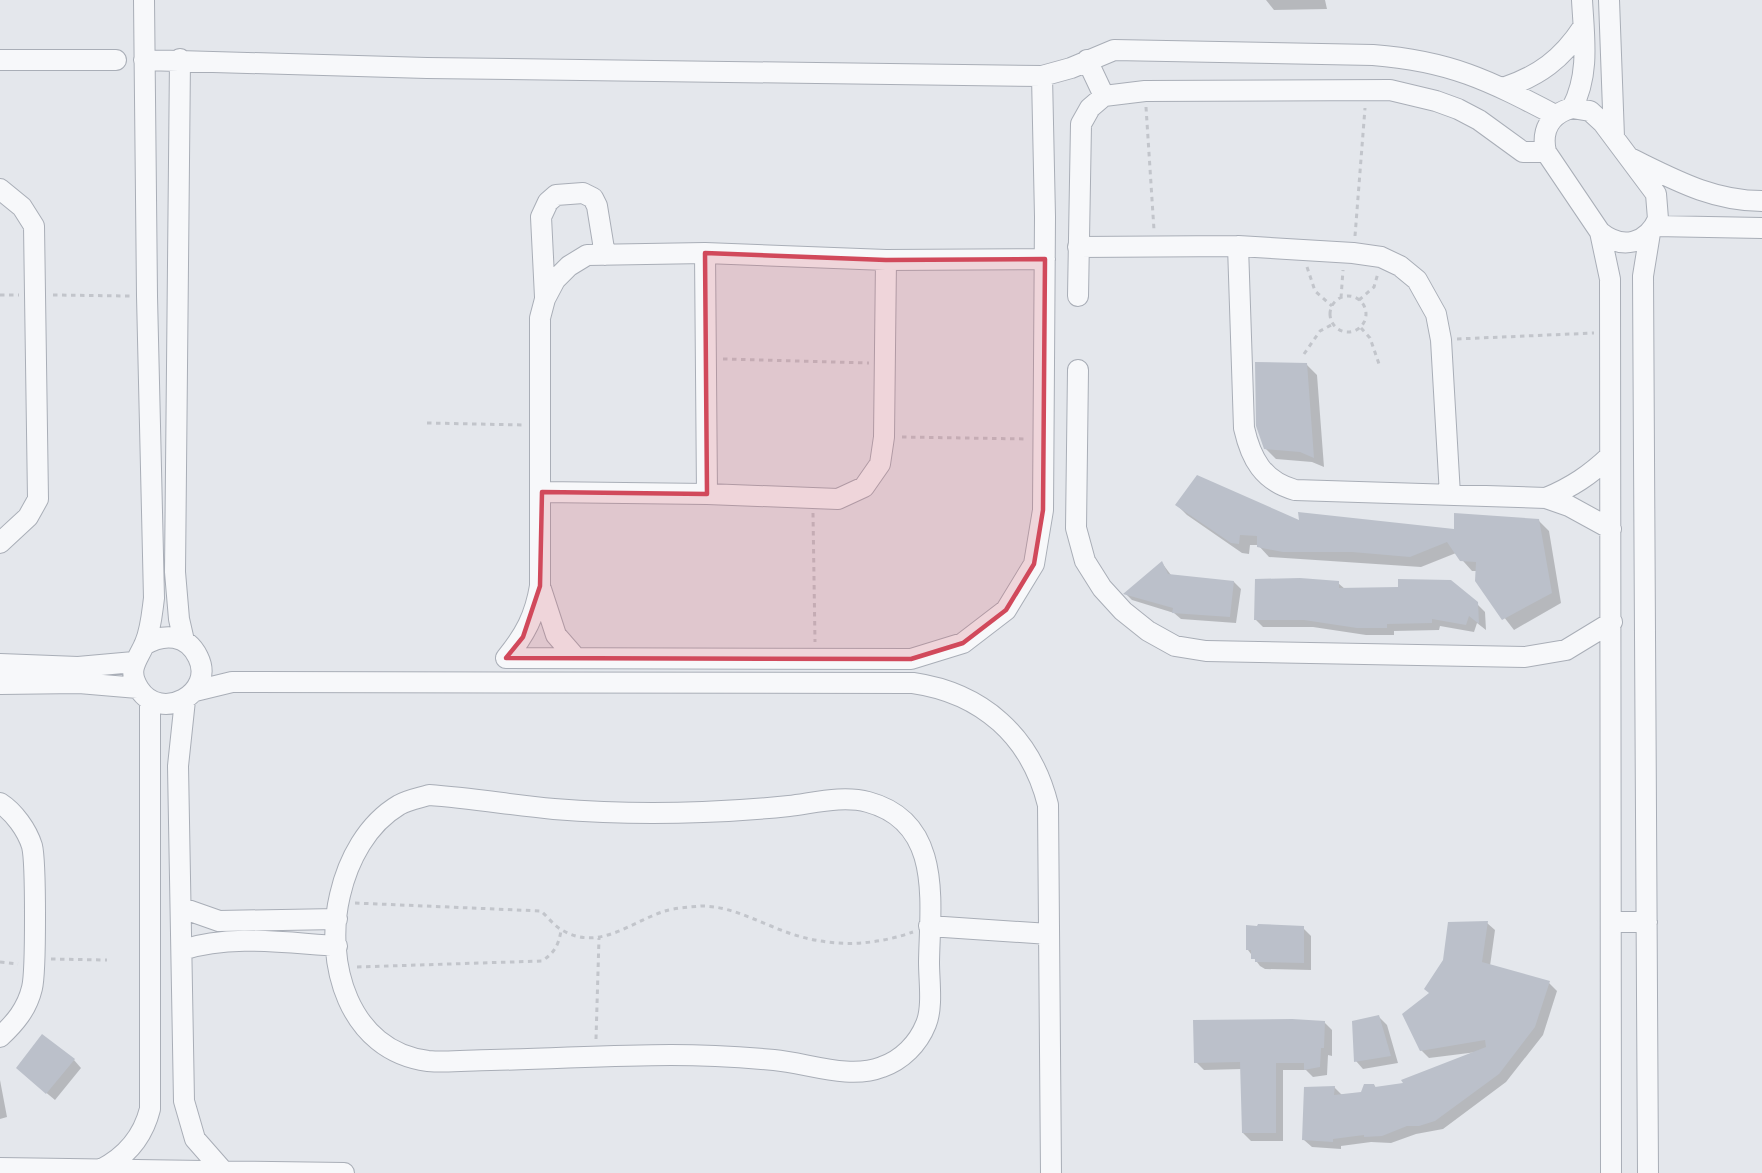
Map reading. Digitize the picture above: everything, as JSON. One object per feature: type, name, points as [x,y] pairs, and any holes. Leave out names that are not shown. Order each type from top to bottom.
[{"type":"street","points":[[100,1170],[130,1149],[143,1129],[150,1108],[144,694],[133,675],[154,598],[147,296],[144,0]]},
{"type":"street","points":[[1582,0],[1583,81],[1563,111],[1544,132],[1546,152],[1600,232],[1608,238],[1626,243],[1635,242],[1653,229],[1762,228]]},
{"type":"street","points":[[1609,0],[1614,137]]},
{"type":"street","points":[[1503,88],[1528,80],[1550,67],[1569,49],[1583,27]]},
{"type":"street","points":[[144,60],[180,59],[427,68],[1042,76],[1114,50],[1383,56],[1412,58],[1450,66],[1563,111],[1581,108],[1597,116],[1656,194],[1660,210],[1653,229],[1643,276],[1648,1173]]},
{"type":"street","points":[[180,59],[175,572],[178,619],[184,641]]},
{"type":"street","points":[[0,60],[116,60]]},
{"type":"street","points":[[1087,60],[1104,96]]},
{"type":"street","points":[[1042,76],[1045,258],[1043,510],[1034,564],[1005,610],[963,643],[911,659],[506,658],[523,637],[535,613],[540,586],[542,492],[540,318],[545,298],[555,280],[569,266],[586,255],[705,253],[886,260],[1045,258]]},
{"type":"street","points":[[1078,296],[1081,124],[1090,108],[1104,96],[1145,91],[1390,90],[1436,101],[1479,120],[1517,149],[1529,154],[1546,152]]},
{"type":"street","points":[[1630,158],[1701,192],[1731,199],[1762,201]]},
{"type":"street","points":[[0,189],[22,207],[34,226],[37,295],[38,499],[28,517],[0,543]]},
{"type":"street","points":[[545,298],[541,218],[548,202],[556,195],[583,193],[593,198],[597,206],[605,255]]},
{"type":"street","points":[[1600,232],[1609,266],[1611,332],[1611,1173]]},
{"type":"street","points":[[1078,247],[1238,246],[1349,253],[1381,257],[1400,266],[1417,280],[1436,314],[1441,340],[1450,495]]},
{"type":"street","points":[[1238,246],[1244,428],[1249,449],[1266,476],[1280,486],[1296,490],[1546,498],[1583,513],[1611,529]]},
{"type":"street","points":[[705,253],[707,494]]},
{"type":"street","points":[[542,492],[707,494],[812,500],[838,499],[864,487],[880,464],[884,436],[886,260]]},
{"type":"street","points":[[1078,370],[1076,528],[1085,561],[1102,588],[1123,611],[1148,631],[1175,646],[1206,651],[1525,657],[1566,650],[1612,622]]},
{"type":"street","points":[[1546,498],[1570,488],[1591,474],[1610,456]]},
{"type":"street","points":[[540,586],[556,635],[576,658]]},
{"type":"street","points":[[0,684],[111,666],[139,653],[164,637],[184,641],[194,649],[201,663],[201,677],[190,695],[178,766],[186,1114],[203,1151],[224,1172]]},
{"type":"street","points":[[0,664],[61,674],[144,694],[161,704],[213,685],[242,682],[904,683],[947,690],[980,705],[1008,727],[1038,771],[1048,805],[1052,1173]]},
{"type":"street","points":[[429,795],[555,809],[636,813],[703,812],[838,800],[866,801],[892,812],[912,831],[926,855],[930,883],[929,926],[928,1019],[918,1040],[902,1057],[881,1068],[858,1072],[778,1060],[719,1056],[595,1055],[426,1061],[393,1050],[366,1029],[346,1001],[337,967],[338,910],[345,873],[358,846],[377,823],[400,804],[429,795]]},
{"type":"street","points":[[0,803],[21,825],[32,847],[34,958],[33,987],[26,1006],[15,1023],[0,1037]]},
{"type":"street","points":[[182,908],[219,921],[338,910]]},
{"type":"street","points":[[1611,922],[1647,922]]},
{"type":"street","points":[[929,926],[1049,934]]},
{"type":"street","points":[[182,950],[200,944],[231,940],[337,946]]},
{"type":"street","points":[[0,1168],[344,1173]]},
{"type":"path","points":[[1341,298],[1349,253],[1366,89]]},
{"type":"path","points":[[1145,91],[1155,246]]},
{"type":"path","points":[[1301,250],[1314,291],[1332,306],[1333,324],[1337,329],[1349,333],[1361,328],[1366,317],[1364,305],[1359,300],[1354,297],[1341,298],[1332,306]]},
{"type":"path","points":[[1359,300],[1374,287],[1381,257]]},
{"type":"path","points":[[0,295],[147,296]]},
{"type":"path","points":[[1304,354],[1315,336],[1333,324]]},
{"type":"path","points":[[1361,328],[1370,338],[1380,364]]},
{"type":"path","points":[[1441,340],[1611,332]]},
{"type":"path","points":[[706,359],[885,363]]},
{"type":"path","points":[[428,423],[541,425]]},
{"type":"path","points":[[884,436],[1044,439]]},
{"type":"path","points":[[812,500],[815,658]]},
{"type":"path","points":[[338,910],[541,912],[561,930],[579,937],[599,938],[617,934],[666,911],[702,906],[738,911],[811,942],[852,946],[894,939],[929,926]]},
{"type":"path","points":[[337,967],[529,964],[542,961],[552,954],[559,943],[561,930]]},
{"type":"path","points":[[595,1055],[599,938]]},
{"type":"path","points":[[34,958],[107,960]]},
{"type":"highlighted area","points":[[705,253],[886,260],[1045,259],[1043,510],[1034,564],[1006,610],[963,643],[911,659],[506,658],[523,637],[540,586],[542,492],[707,494]]},
{"type":"building","points":[[1255,362],[1307,363],[1314,458],[1300,452],[1264,449],[1256,426]]},
{"type":"building","points":[[1197,475],[1299,520],[1298,512],[1454,529],[1454,513],[1539,519],[1552,593],[1502,620],[1475,581],[1476,562],[1460,561],[1447,542],[1410,557],[1352,552],[1283,552],[1257,547],[1257,536],[1240,535],[1239,544],[1231,543],[1175,505]]},
{"type":"building","points":[[1162,561],[1168,574],[1234,581],[1230,617],[1172,613],[1173,608],[1123,594]]},
{"type":"building","points":[[1300,578],[1339,581],[1339,588],[1398,587],[1398,579],[1451,580],[1478,602],[1479,624],[1469,616],[1466,625],[1432,619],[1432,623],[1387,624],[1387,628],[1357,628],[1304,620],[1254,620],[1255,579]]},
{"type":"building","points":[[1488,921],[1482,962],[1550,981],[1535,1027],[1499,1074],[1435,1121],[1419,1126],[1407,1126],[1382,1136],[1364,1137],[1364,1135],[1333,1139],[1333,1142],[1302,1140],[1304,1087],[1335,1086],[1334,1095],[1361,1092],[1364,1084],[1374,1084],[1375,1087],[1403,1083],[1401,1080],[1486,1047],[1485,1040],[1420,1051],[1402,1014],[1429,993],[1424,989],[1443,960],[1448,922]]},
{"type":"building","points":[[1258,924],[1304,926],[1304,963],[1255,962],[1255,959],[1251,959],[1251,950],[1246,950],[1246,925],[1257,926]]},
{"type":"building","points":[[1379,1015],[1391,1056],[1354,1062],[1352,1021]]},
{"type":"building","points":[[1193,1020],[1325,1021],[1324,1048],[1321,1048],[1320,1067],[1304,1070],[1304,1063],[1276,1063],[1276,1133],[1242,1133],[1240,1062],[1194,1063]]},
{"type":"building","points":[[42,1034],[75,1059],[46,1094],[16,1068]]}]
